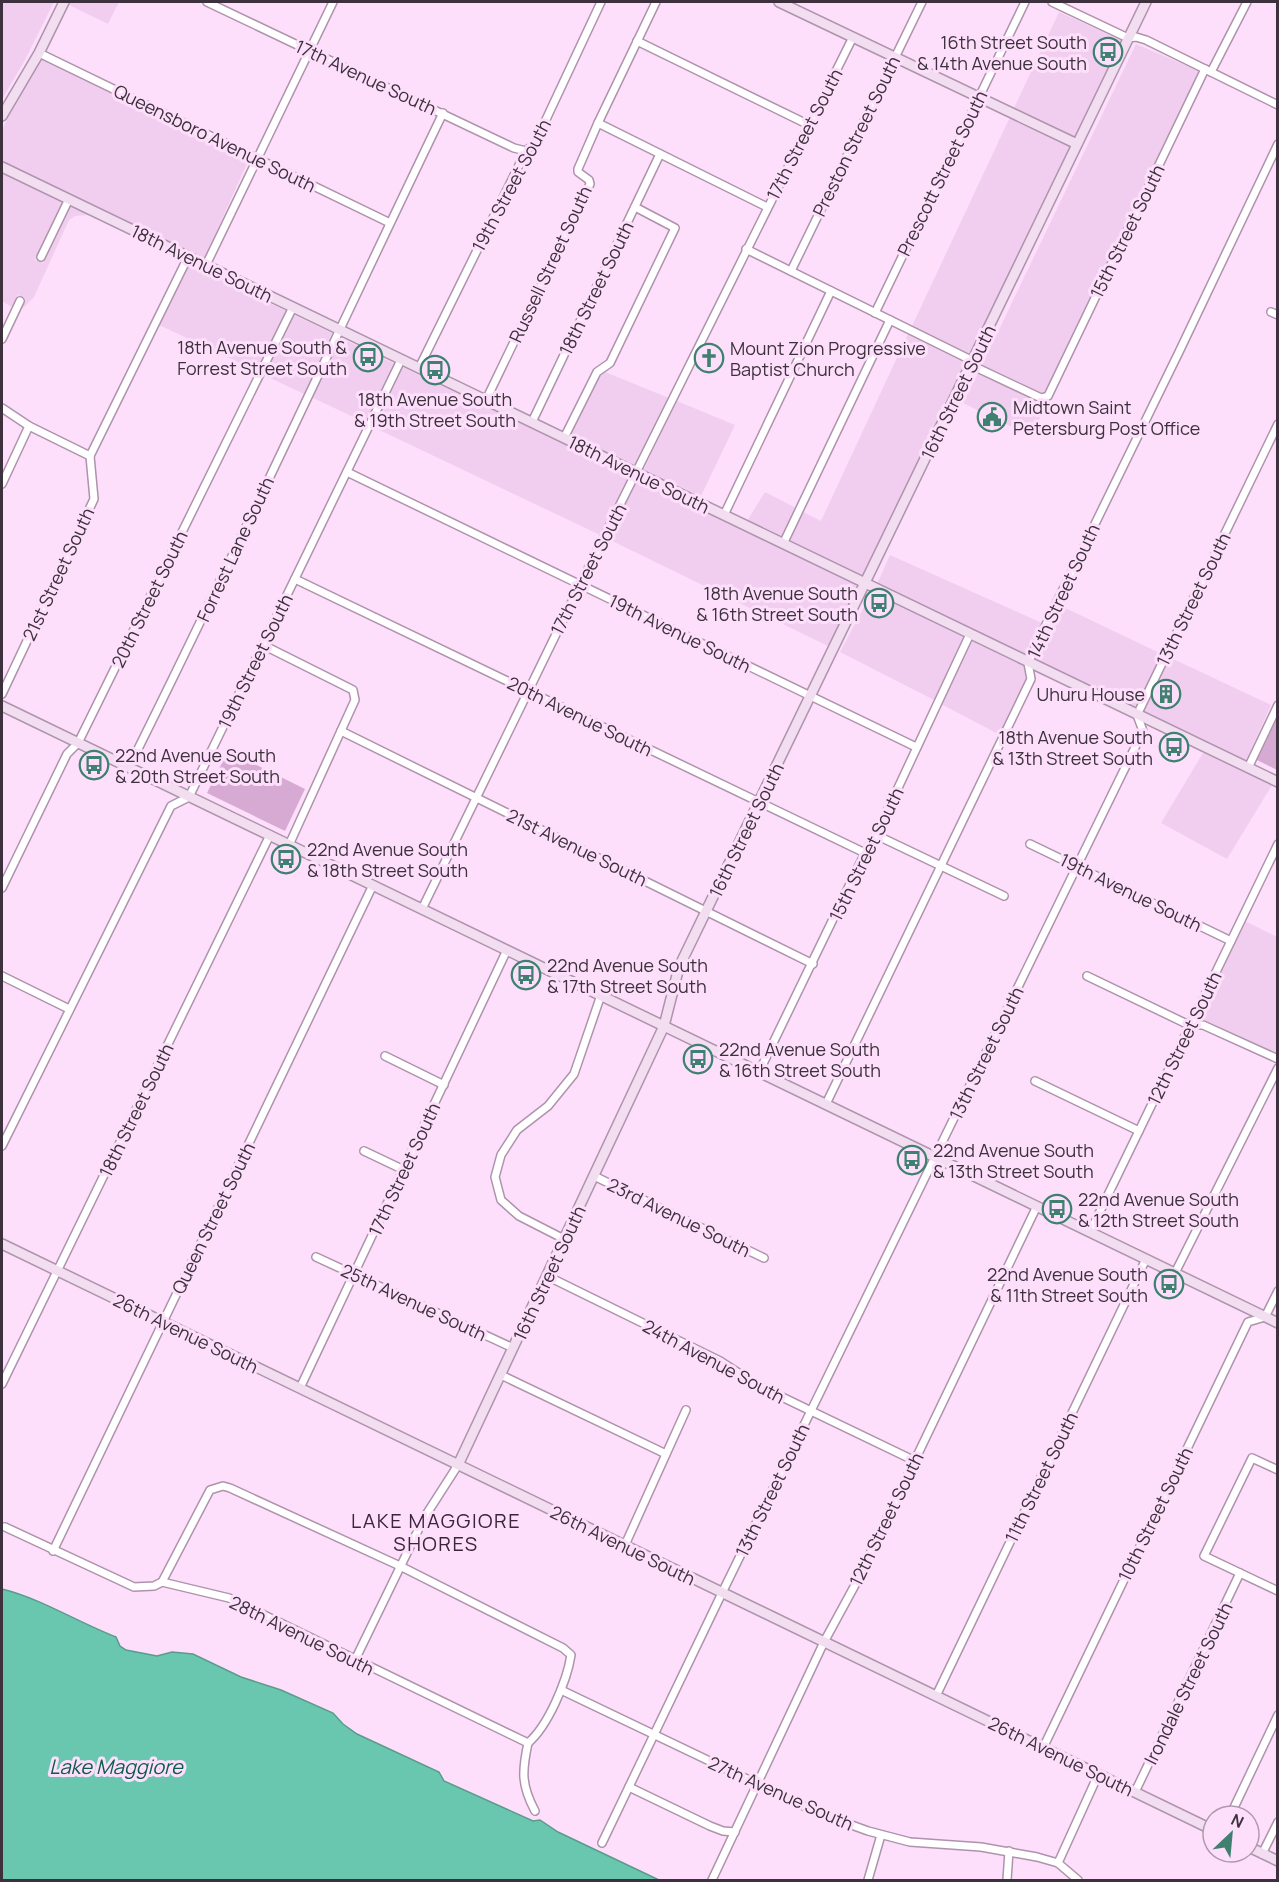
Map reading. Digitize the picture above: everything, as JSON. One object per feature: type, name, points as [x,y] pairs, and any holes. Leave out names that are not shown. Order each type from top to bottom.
[{"type":"street","points":[[2,116],[39,52],[64,2]]},
{"type":"street","name":"17th Avenue South","points":[[207,2],[514,148],[526,151]]},
{"type":"street","points":[[206,266],[333,2]]},
{"type":"street","name":"Russell Street South","points":[[486,400],[590,184],[590,180],[578,172],[578,169],[597,123],[656,2]]},
{"type":"street","points":[[779,2],[1077,144]]},
{"type":"street","name":"Preston Street South","points":[[791,271],[921,2]]},
{"type":"street","name":"Prescott Street South","points":[[875,313],[1025,2]]},
{"type":"street","points":[[1052,2],[1128,38],[1136,37],[1146,40],[1278,105]]},
{"type":"street","name":"16th Street South","points":[[354,1660],[424,1518],[458,1465],[501,1375],[664,1026],[679,967],[1146,2]]},
{"type":"street","name":"15th Street South","points":[[972,363],[1041,398],[1046,397],[1208,70],[1247,2]]},
{"type":"street","name":"19th Street South","points":[[419,368],[526,151],[535,143],[598,3]]},
{"type":"street","name":"17th Street South","points":[[422,909],[746,249],[853,37]]},
{"type":"street","points":[[637,42],[808,125]]},
{"type":"street","name":"Queensboro Avenue South","points":[[39,52],[390,223]]},
{"type":"street","points":[[339,329],[443,114]]},
{"type":"street","points":[[597,123],[767,207]]},
{"type":"street","name":"14th Street South","points":[[826,1104],[1031,679],[1028,663],[1066,580],[1179,352],[1278,144]]},
{"type":"street","name":"18th Street South","points":[[532,422],[660,154]]},
{"type":"street","name":"18th Avenue South","points":[[2,167],[1278,782]]},
{"type":"street","points":[[41,257],[69,199]]},
{"type":"street","points":[[564,438],[597,372],[610,363],[675,228],[635,207]]},
{"type":"street","points":[[746,249],[891,320],[972,363]]},
{"type":"street","points":[[2,408],[29,426],[90,456],[188,256]]},
{"type":"street","points":[[724,515],[831,291]]},
{"type":"street","points":[[2,339],[20,301]]},
{"type":"street","name":"20th Street South","points":[[2,888],[67,754],[78,743],[293,307]]},
{"type":"street","points":[[783,544],[891,320]]},
{"type":"street","name":"Forrest Lane South","points":[[129,767],[188,650],[339,329]]},
{"type":"street","name":"19th Street South","points":[[2,1146],[171,806],[189,796],[402,360]]},
{"type":"street","name":"13th Street South","points":[[602,1843],[1143,731],[1137,715],[1278,424]]},
{"type":"street","points":[[2,484],[29,426]]},
{"type":"street","name":"21st Street South","points":[[2,694],[94,499],[90,456]]},
{"type":"street","name":"19th Avenue South","points":[[347,472],[916,747]]},
{"type":"street","name":"20th Avenue South","points":[[295,579],[865,854]]},
{"type":"street","name":"15th Street South","points":[[759,1072],[876,835],[970,634]]},
{"type":"street","points":[[263,645],[353,690],[355,700],[289,845]]},
{"type":"street","points":[[1248,768],[1278,705]]},
{"type":"street","points":[[2,706],[1278,1323]]},
{"type":"street","name":"21st Avenue South","points":[[341,731],[813,964]]},
{"type":"street","name":"18th Street South","points":[[2,1384],[270,835]]},
{"type":"street","points":[[876,835],[1004,896]]},
{"type":"street","name":"19th Avenue South","points":[[1030,844],[1231,941]]},
{"type":"street","name":"12th Street South","points":[[1090,1232],[1278,844]]},
{"type":"street","name":"Queen Street South","points":[[53,1551],[373,885]]},
{"type":"street","name":"17th Street South","points":[[300,1388],[507,950]]},
{"type":"street","points":[[2,975],[69,1009]]},
{"type":"street","points":[[1087,976],[1189,1025],[1203,1025],[1278,1059]]},
{"type":"street","points":[[564,1239],[519,1216],[501,1200],[495,1178],[501,1155],[517,1130],[548,1106],[574,1074],[601,995]]},
{"type":"street","points":[[385,1056],[444,1085]]},
{"type":"street","points":[[1175,1273],[1278,1068]]},
{"type":"street","points":[[1035,1081],[1139,1131]]},
{"type":"street","points":[[364,1151],[404,1170]]},
{"type":"street","name":"23rd Avenue South","points":[[594,1176],[764,1258]]},
{"type":"street","name":"12th Street South","points":[[712,1881],[824,1642],[855,1586],[1037,1206]]},
{"type":"street","name":"26th Avenue South","points":[[2,1244],[1201,1824]]},
{"type":"street","name":"25th Avenue South","points":[[316,1257],[513,1348]]},
{"type":"street","name":"11th Street South","points":[[936,1696],[1146,1259]]},
{"type":"street","name":"24th Avenue South","points":[[547,1276],[720,1361],[756,1385],[915,1461]]},
{"type":"street","name":"10th Street South","points":[[1043,1748],[1248,1322],[1265,1317],[1278,1292]]},
{"type":"street","points":[[501,1375],[666,1454]]},
{"type":"street","points":[[625,1545],[686,1410]]},
{"type":"street","points":[[1278,1470],[1252,1458],[1204,1556],[1278,1591]]},
{"type":"street","points":[[162,1582],[210,1490],[223,1486],[400,1566],[563,1648],[571,1655],[569,1669],[561,1690],[537,1736],[528,1743],[523,1768],[527,1796],[535,1811]]},
{"type":"street","name":"28th Avenue South","points":[[5,1527],[134,1587],[154,1586],[162,1582],[229,1598],[528,1743]]},
{"type":"street","name":"Irondale Street South","points":[[1135,1792],[1240,1573]]},
{"type":"street","name":"27th Avenue South","points":[[561,1690],[816,1812],[881,1835],[910,1842],[981,1847],[1058,1863],[1078,1881]]},
{"type":"street","points":[[1236,1804],[1278,1715]]},
{"type":"street","points":[[1058,1863],[1098,1774]]},
{"type":"street","points":[[629,1787],[710,1826],[723,1831],[735,1832]]},
{"type":"street","points":[[1278,1822],[1262,1854],[1278,1861]]},
{"type":"street","points":[[868,1881],[881,1835]]},
{"type":"street","points":[[1007,1881],[1009,1851]]},
{"type":"shaded area","points":[[2,2],[54,2],[24,62],[2,99]]},
{"type":"shaded area","points":[[69,2],[119,2],[108,24],[67,4]]},
{"type":"shaded area","points":[[1059,12],[1127,43],[1080,140],[1014,108]]},
{"type":"shaded area","points":[[1136,44],[1199,71],[1046,390],[1042,393],[982,365]]},
{"type":"shaded area","points":[[41,58],[249,159],[204,259],[2,162],[2,130],[16,100]]},
{"type":"shaded area","points":[[1010,117],[1076,149],[976,357],[912,326]]},
{"type":"shaded area","points":[[2,172],[63,202],[35,260],[43,263],[71,205],[110,224],[89,215],[75,216],[69,220],[34,297],[20,311],[25,298],[18,295],[12,307],[2,301]]},
{"type":"shaded area","points":[[189,263],[286,311],[257,371],[159,325]]},
{"type":"shaded area","points":[[294,315],[332,333],[304,394],[264,375]]},
{"type":"shaded area","points":[[908,334],[972,366],[869,580],[789,541],[803,512],[821,521]]},
{"type":"shaded area","points":[[339,337],[395,364],[366,423],[311,397]]},
{"type":"shaded area","points":[[402,367],[631,476],[600,535],[373,427]]},
{"type":"shaded area","points":[[605,372],[669,398],[635,467],[570,435],[600,375]]},
{"type":"shaded area","points":[[978,373],[1040,402],[1049,399],[1031,436],[963,403]]},
{"type":"shaded area","points":[[677,401],[735,425],[700,498],[643,471]]},
{"type":"shaded area","points":[[638,479],[865,588],[832,648],[608,539]]},
{"type":"shaded area","points":[[765,492],[796,508],[781,538],[747,521]]},
{"type":"shaded area","points":[[890,555],[1042,623],[1026,657],[877,584]]},
{"type":"shaded area","points":[[872,592],[964,637],[934,700],[840,652]]},
{"type":"shaded area","points":[[1059,605],[1162,654],[1135,709],[1034,660]]},
{"type":"shaded area","points":[[972,640],[1024,666],[1026,679],[1000,735],[941,704]]},
{"type":"shaded area","points":[[1169,657],[1271,705],[1246,761],[1143,713]]},
{"type":"shaded area","points":[[1277,718],[1277,770],[1257,760]]},
{"type":"shaded area","points":[[1158,730],[1272,785],[1227,859],[1161,823],[1203,753]]},
{"type":"shaded area","points":[[228,751],[305,789],[285,831],[207,793]]},
{"type":"shaded area","points":[[1245,921],[1277,937],[1277,1054],[1206,1021],[1196,1020]]},
{"type":"water","name":"Lake Maggiore","points":[[2,1589],[17,1593],[116,1637],[120,1646],[126,1650],[157,1656],[172,1652],[193,1654],[241,1677],[281,1690],[333,1713],[357,1734],[439,1772],[444,1781],[533,1821],[540,1820],[558,1832],[659,1880],[2,1880]]},
{"type":"place","name":"16th Street South & 14th Avenue South","points":[[1108,52]]},
{"type":"place","name":"18th Avenue South & Forrest Street South","points":[[368,357]]},
{"type":"place","name":"Mount Zion Progressive Baptist Church","points":[[709,358]]},
{"type":"place","name":"18th Avenue South & 19th Street South","points":[[435,370]]},
{"type":"place","name":"Midtown Saint Petersburg Post Office","points":[[992,417]]},
{"type":"place","name":"18th Avenue South & 16th Street South","points":[[879,603]]},
{"type":"place","name":"Uhuru House","points":[[1166,694]]},
{"type":"place","name":"18th Avenue South & 13th Street South","points":[[1174,747]]},
{"type":"place","name":"22nd Avenue South & 20th Street South","points":[[94,765]]},
{"type":"place","name":"22nd Avenue South & 18th Street South","points":[[286,859]]},
{"type":"place","name":"22nd Avenue South & 17th Street South","points":[[526,975]]},
{"type":"place","name":"22nd Avenue South & 16th Street South","points":[[698,1059]]},
{"type":"place","name":"22nd Avenue South & 13th Street South","points":[[912,1160]]},
{"type":"place","name":"22nd Avenue South & 12th Street South","points":[[1057,1209]]},
{"type":"place","name":"22nd Avenue South & 11th Street South","points":[[1169,1284]]},
{"type":"district","name":"LAKE MAGGIORE SHORES","points":[[436,1532]]}]
